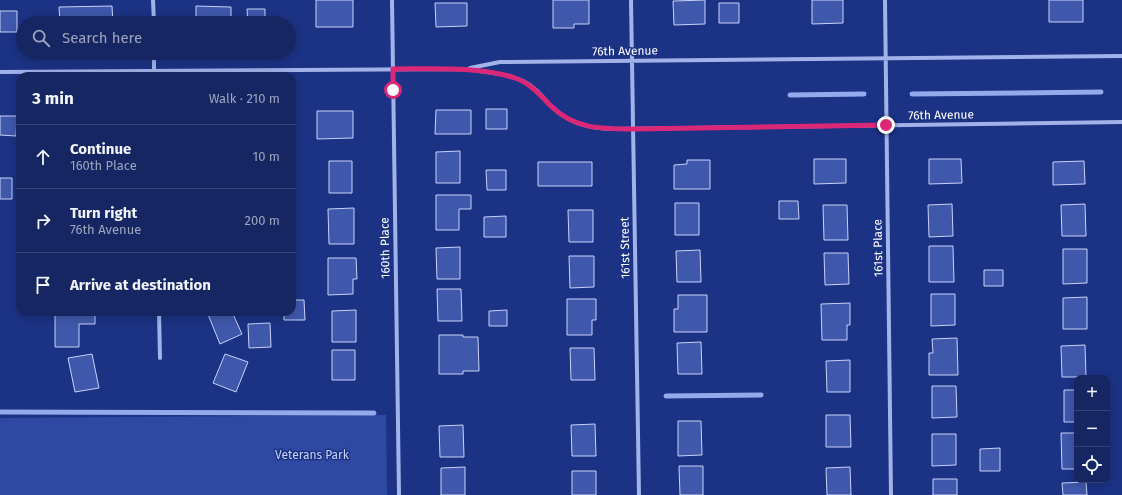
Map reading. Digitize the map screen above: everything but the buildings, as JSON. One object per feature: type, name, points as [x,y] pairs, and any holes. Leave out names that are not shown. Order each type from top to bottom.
[{"type":"street","points":[[153,0],[154,16]]},
{"type":"street","name":"160th Place","points":[[392,0],[399,495]]},
{"type":"street","name":"161st Street","points":[[631,0],[638,495]]},
{"type":"street","name":"161st Place","points":[[884,0],[891,495]]},
{"type":"street","name":"76th Avenue","points":[[466,69],[500,62],[1122,56]]},
{"type":"street","points":[[154,60],[154,72]]},
{"type":"street","name":"76th Avenue","points":[[250,72],[466,69],[514,77],[537,91],[563,116],[578,124],[592,128],[633,129],[1122,122]]},
{"type":"street","name":"76th Avenue","points":[[0,72],[16,72]]},
{"type":"street","points":[[159,316],[160,358]]},
{"type":"green space","name":"Veterans Park","points":[[386,415],[387,495],[0,495],[0,418]]},
{"type":"waterway","points":[[912,94],[1101,92]]},
{"type":"waterway","points":[[790,95],[864,94]]},
{"type":"waterway","points":[[666,396],[761,395]]},
{"type":"waterway","points":[[0,412],[374,413]]},
{"type":"route","points":[[393,90],[393,69],[466,69],[514,77],[537,91],[563,116],[578,124],[592,128],[633,129],[886,125]]}]
